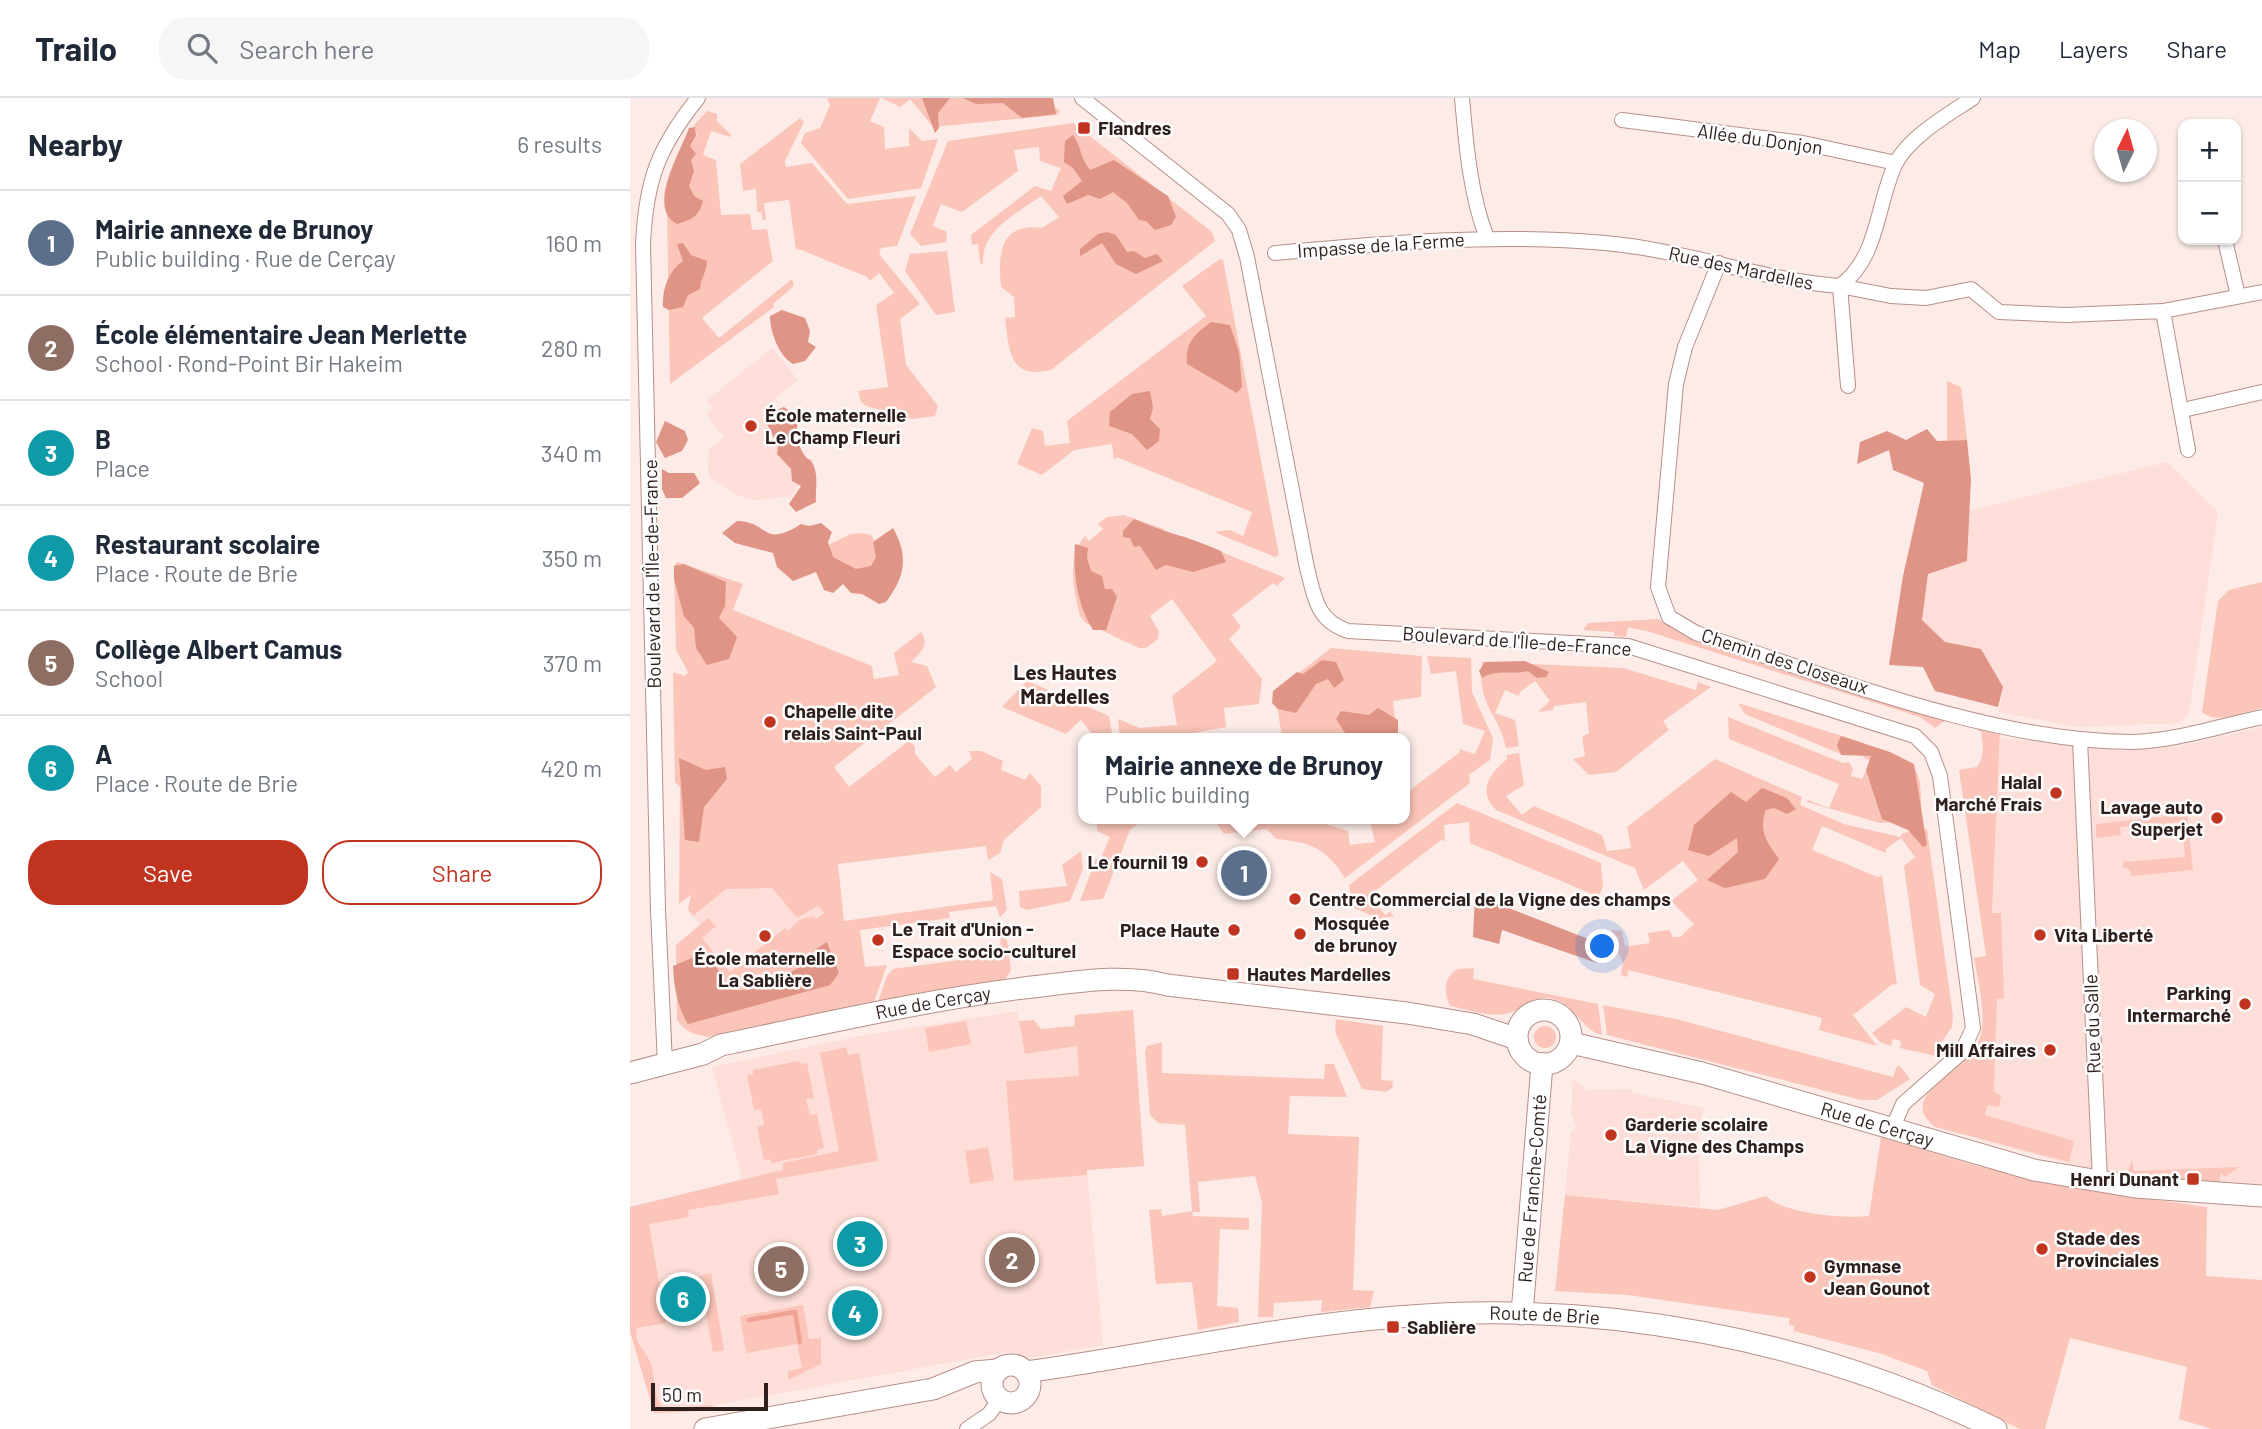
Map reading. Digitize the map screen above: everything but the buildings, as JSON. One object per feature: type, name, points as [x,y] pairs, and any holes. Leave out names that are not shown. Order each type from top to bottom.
[{"type":"street","name":"Boulevard de l'Île-de-France","points":[[665,1064],[658,911],[643,244],[645,210],[653,174],[665,143],[698,98]]},
{"type":"street","name":"Boulevard de l'Île-de-France","points":[[1082,98],[1228,214],[1239,230],[1247,257],[1307,568],[1319,611],[1333,626],[1349,631],[1628,646],[1915,736],[1931,752],[1940,776],[1973,1028],[1962,1052],[1903,1104],[1893,1127]]},
{"type":"street","points":[[1462,98],[1468,153],[1481,223],[1487,238]]},
{"type":"street","name":"Rue des Mardelles","points":[[1487,238],[1605,243],[1718,263],[1812,284],[1840,286],[1856,274],[1867,254],[1896,163],[1927,130],[1972,98]]},
{"type":"street","name":"Allée du Donjon","points":[[1622,120],[1802,143],[1896,163]]},
{"type":"street","name":"Impasse de la Ferme","points":[[1275,253],[1487,238]]},
{"type":"street","points":[[2226,245],[2238,296]]},
{"type":"street","name":"Chemin des Closeaux","points":[[1718,263],[1685,348],[1676,384],[1658,587],[1669,617],[1696,634],[1943,711],[2001,726],[2080,740],[2135,742],[2262,717]]},
{"type":"street","points":[[1848,386],[1840,286],[1891,296],[1926,298],[1970,289],[1999,312],[2066,315],[2163,311],[2262,292]]},
{"type":"street","points":[[2163,311],[2183,410],[2188,450]]},
{"type":"street","points":[[2183,410],[2262,392]]},
{"type":"street","name":"Rue du Salle","points":[[2080,740],[2100,1181]]},
{"type":"street","name":"Rue de Cerçay","points":[[630,1073],[703,1054],[721,1045],[993,992],[1108,980],[1146,979],[1167,985],[1338,1003],[1518,1033]]},
{"type":"street","points":[[1550,1010],[1566,1019],[1571,1043],[1558,1060],[1542,1064],[1524,1055],[1518,1033],[1531,1012],[1550,1010]]},
{"type":"street","name":"Rue de Cerçay","points":[[1571,1043],[1702,1073],[2034,1170],[2100,1181],[2262,1196]]},
{"type":"street","name":"Rue de Franche-Comté","points":[[1522,1314],[1542,1064]]},
{"type":"street","name":"Route de Brie","points":[[1028,1380],[1081,1366],[1248,1335],[1390,1317],[1522,1314],[1653,1324],[1776,1347],[1860,1370],[1941,1402],[1996,1429]]},
{"type":"street","points":[[705,1429],[944,1386],[975,1372],[996,1385],[1017,1402],[1028,1380],[1013,1365],[996,1385],[989,1414],[967,1429]]},
{"type":"shaded area","points":[[827,98],[880,98],[870,121],[884,127],[885,149],[909,146],[909,128],[922,141],[938,139],[921,188],[848,199],[801,143],[805,133],[820,128],[830,105]]},
{"type":"shaded area","points":[[882,98],[1043,98],[1060,111],[1057,115],[933,127],[910,99],[900,107]]},
{"type":"shaded area","points":[[922,98],[950,98],[938,113],[939,128],[935,133]]},
{"type":"shaded area","points":[[963,98],[1053,98],[1056,114],[1022,118],[1003,103],[976,104]]},
{"type":"shaded area","points":[[707,111],[717,114],[717,121],[731,135],[730,137],[711,131],[703,155],[716,160],[721,215],[750,214],[752,230],[767,229],[773,261],[702,318],[719,338],[792,279],[794,286],[773,304],[774,307],[670,384],[667,209],[685,153],[697,136],[694,125]]},
{"type":"shaded area","points":[[800,118],[804,122],[785,161],[786,167],[812,163],[847,204],[916,196],[897,246],[881,248],[879,254],[920,304],[900,319],[906,365],[938,406],[935,416],[912,419],[866,406],[861,402],[858,391],[888,387],[876,305],[894,293],[879,273],[870,281],[867,277],[796,250],[789,200],[764,203],[766,220],[763,220],[761,212],[757,212],[756,189],[743,191],[740,164]]},
{"type":"shaded area","points":[[1073,123],[1212,232],[1215,241],[1051,370],[1027,371],[1019,366],[1010,351],[1005,318],[1015,317],[1014,297],[1001,287],[1001,253],[1004,243],[1017,230],[1042,228],[1059,217],[1041,196],[1011,216],[994,233],[987,242],[983,265],[980,262],[978,244],[972,245],[971,235],[1035,186],[1051,191],[1061,168],[1040,161],[1039,147],[1014,150],[1018,171],[962,212],[941,204],[933,226],[947,232],[946,242],[921,246],[910,234],[948,141]]},
{"type":"shaded area","points":[[695,127],[696,136],[690,146],[696,154],[691,160],[694,171],[689,186],[694,196],[703,201],[694,217],[677,224],[668,216],[665,193],[673,165],[689,128]]},
{"type":"shaded area","points":[[1073,135],[1090,170],[1114,160],[1168,196],[1176,217],[1171,225],[1155,230],[1146,221],[1139,220],[1127,203],[1113,192],[1100,199],[1088,195],[1067,204],[1063,196],[1082,181],[1073,168],[1064,162],[1065,141]]},
{"type":"shaded area","points":[[1107,232],[1116,235],[1127,252],[1134,251],[1145,258],[1157,254],[1163,261],[1136,274],[1116,264],[1102,243],[1080,256],[1080,249],[1098,234]]},
{"type":"shaded area","points":[[683,243],[691,255],[707,261],[707,265],[700,289],[688,295],[683,307],[669,310],[663,307],[665,288],[673,270],[683,261],[677,244]]},
{"type":"shaded area","points":[[947,251],[955,312],[936,315],[905,271],[910,254]]},
{"type":"shaded area","points":[[1220,259],[1223,260],[1279,555],[1275,557],[1214,532],[1230,530],[1243,536],[1252,512],[1116,457],[1114,461],[1112,444],[1074,450],[1042,475],[1017,464],[1032,428],[1043,431],[1045,446],[1070,443],[1067,421],[1206,316],[1182,286]]},
{"type":"shaded area","points":[[782,310],[805,318],[810,331],[808,342],[816,347],[805,361],[793,364],[776,343],[770,316]]},
{"type":"shaded area","points":[[1211,322],[1230,325],[1239,352],[1242,387],[1237,393],[1187,364],[1189,344]]},
{"type":"shaded area","name":"École maternelle Le Champ Fleuri","points":[[772,348],[798,380],[772,401],[782,414],[800,484],[791,496],[756,500],[737,495],[711,478],[708,470],[709,449],[724,437],[706,414],[714,409],[707,400]]},
{"type":"shaded area","points":[[1947,381],[1961,387],[1967,440],[1947,441]]},
{"type":"shaded area","points":[[1150,391],[1153,408],[1150,419],[1160,429],[1159,441],[1147,450],[1132,434],[1109,426],[1110,412],[1132,394]]},
{"type":"shaded area","points":[[784,407],[798,418],[800,448],[812,462],[816,474],[816,502],[796,512],[789,504],[801,486],[792,481],[791,469],[777,454],[778,446],[767,424],[772,412]]},
{"type":"shaded area","points":[[665,421],[685,431],[688,440],[682,451],[665,458],[656,442]]},
{"type":"shaded area","points":[[1927,429],[1937,441],[1967,440],[1971,479],[1967,561],[1928,574],[1922,620],[1945,642],[1981,649],[2003,687],[1998,707],[1935,691],[1923,667],[1889,665],[1903,576],[1924,483],[1893,470],[1889,450],[1857,464],[1860,442],[1887,431],[1906,440]]},
{"type":"shaded area","points":[[2167,462],[2218,512],[2189,713],[2180,723],[2079,727],[1999,712],[2003,687],[1981,649],[1945,642],[1921,620],[1928,574],[1967,561],[1969,511]]},
{"type":"shaded area","points":[[662,469],[669,473],[694,473],[700,483],[682,498],[666,498],[662,489]]},
{"type":"shaded area","points":[[1124,515],[1164,529],[1162,536],[1183,536],[1285,578],[1277,586],[1273,583],[1232,615],[1241,627],[1229,639],[1262,679],[1259,704],[1224,708],[1226,727],[1194,733],[1119,733],[1118,719],[1140,728],[1177,725],[1172,696],[1217,661],[1172,599],[1150,616],[1159,632],[1158,639],[1146,648],[1139,648],[1086,623],[1080,616],[1073,574],[1075,554],[1085,536],[1089,541],[1103,529],[1098,524],[1107,517]]},
{"type":"shaded area","points":[[1134,519],[1221,551],[1226,562],[1193,572],[1166,565],[1156,570],[1140,546],[1134,547],[1130,538],[1123,537],[1123,531]]},
{"type":"shaded area","points":[[737,521],[747,522],[772,534],[788,531],[801,524],[809,526],[821,523],[832,532],[828,542],[833,557],[856,569],[871,566],[876,557],[873,542],[893,528],[903,557],[901,575],[886,602],[879,604],[862,594],[851,593],[843,584],[833,593],[824,590],[816,572],[793,581],[777,567],[773,553],[735,543],[722,533]]},
{"type":"shaded area","points":[[851,534],[871,535],[881,551],[871,577],[826,564],[830,544]]},
{"type":"shaded area","points":[[1075,544],[1088,548],[1087,558],[1091,571],[1102,576],[1105,589],[1112,589],[1117,597],[1106,630],[1093,630],[1083,610],[1076,578]]},
{"type":"shaded area","points":[[677,562],[743,584],[733,610],[872,666],[874,679],[899,675],[894,653],[921,632],[924,645],[911,662],[927,666],[936,687],[834,767],[849,787],[910,740],[915,747],[915,754],[935,777],[950,765],[956,772],[972,759],[969,751],[981,751],[1003,761],[1001,770],[1025,780],[1030,773],[1041,786],[1041,807],[1004,840],[1000,853],[988,860],[986,846],[838,864],[844,921],[993,900],[990,872],[1002,879],[1007,910],[1000,917],[996,906],[949,912],[950,918],[860,930],[865,967],[887,965],[874,1002],[708,1037],[690,1032],[677,1020],[676,945],[708,918],[716,926],[702,938],[730,972],[785,928],[788,931],[799,920],[813,916],[816,919],[824,913],[818,906],[797,918],[772,888],[726,889],[693,916],[688,910],[691,895],[679,904],[680,787],[675,782],[673,672],[685,676],[688,672],[676,650],[674,566]]},
{"type":"shaded area","points":[[684,564],[726,582],[725,606],[719,618],[737,637],[729,659],[707,665],[696,648],[694,628],[684,616],[674,579],[674,566]]},
{"type":"shaded area","points":[[2262,582],[2262,708],[2223,718],[2208,716],[2202,712],[2218,601],[2229,590]]},
{"type":"shaded area","points":[[1658,619],[1692,637],[2000,733],[1992,913],[2001,913],[2004,998],[1997,999],[1994,1092],[2001,1096],[1999,1107],[1988,1105],[1985,1115],[2074,1141],[2069,1162],[1935,1127],[1924,1115],[1923,1104],[1928,1093],[1973,1050],[1982,1029],[1981,998],[1974,958],[1986,956],[1959,770],[1977,767],[1980,763],[1983,750],[1981,732],[1969,725],[1946,720],[1935,728],[1920,717],[1650,632],[1628,627],[1626,637],[1614,636],[1614,632],[1583,630],[1588,623]]},
{"type":"shaded area","points":[[1331,648],[1422,656],[1421,697],[1393,701],[1396,727],[1394,733],[1281,733],[1275,692]]},
{"type":"shaded area","points":[[1427,656],[1471,658],[1472,692],[1493,738],[1490,760],[1469,775],[1470,783],[1345,878],[1317,848],[1276,839],[1267,829],[1224,834],[1217,824],[1326,824],[1348,831],[1350,845],[1375,842],[1371,824],[1410,824],[1410,790],[1460,752],[1459,749],[1475,754],[1485,731],[1463,724],[1456,671],[1431,674]]},
{"type":"shaded area","points":[[1322,660],[1336,662],[1344,680],[1334,688],[1328,679],[1316,684],[1296,713],[1278,709],[1272,703],[1273,691],[1297,672],[1303,674]]},
{"type":"shaded area","points":[[1525,661],[1549,672],[1546,677],[1537,678],[1528,671],[1493,674],[1482,678],[1479,671],[1485,662]]},
{"type":"shaded area","points":[[1482,662],[1623,668],[1696,690],[1698,682],[1711,687],[1663,721],[1669,730],[1616,772],[1589,775],[1573,759],[1585,756],[1582,737],[1589,733],[1586,702],[1554,706],[1553,710],[1538,712],[1550,701],[1535,681],[1520,692],[1519,696],[1505,690],[1495,713],[1515,720],[1519,746],[1506,748],[1485,699],[1481,677]]},
{"type":"shaded area","points":[[1027,681],[1109,716],[1112,733],[1091,733],[1081,720],[1066,734],[1002,707]]},
{"type":"shaded area","points":[[1738,703],[1864,743],[1865,747],[1856,754],[1838,753],[1745,714]]},
{"type":"shaded area","points":[[1378,708],[1398,720],[1398,733],[1345,733],[1336,719],[1341,711],[1369,715]]},
{"type":"shaded area","points":[[1728,717],[1843,763],[1849,762],[1853,769],[1851,776],[1862,779],[1871,761],[1863,757],[1877,749],[1904,760],[1917,772],[1921,790],[1922,820],[1880,823],[1807,802],[1808,800],[1829,808],[1839,784],[1729,739]]},
{"type":"shaded area","points":[[2262,727],[2262,1186],[2201,1181],[2200,1178],[2190,1177],[2189,1181],[2137,1176],[2066,1163],[1981,1140],[1988,1105],[1994,1093],[1997,998],[2003,998],[2000,913],[1992,914],[2000,738],[2125,751],[2180,746]]},
{"type":"shaded area","points":[[1841,736],[1890,752],[1914,764],[1927,845],[1923,847],[1908,830],[1882,819],[1866,770],[1871,756],[1841,755],[1837,745]]},
{"type":"shaded area","points":[[1519,753],[1524,785],[1506,796],[1522,815],[1534,806],[1602,835],[1607,851],[1631,848],[1627,827],[1715,759],[1802,797],[1800,805],[1844,824],[1900,837],[1903,833],[1927,829],[1953,1016],[1952,1027],[1938,1047],[1942,1053],[1936,1056],[1900,1048],[1901,1041],[1893,1039],[1891,1046],[1880,1042],[1872,1033],[1906,1007],[1926,1017],[1935,994],[1920,985],[1904,866],[1915,857],[1901,838],[1886,849],[1886,853],[1822,826],[1812,850],[1878,877],[1882,875],[1897,985],[1893,984],[1853,1015],[1877,1046],[1819,1030],[1822,1018],[1628,970],[1627,977],[1621,975],[1623,962],[1609,935],[1612,930],[1622,931],[1625,947],[1650,943],[1648,933],[1669,930],[1673,937],[1680,937],[1694,924],[1671,901],[1698,880],[1683,861],[1644,890],[1635,868],[1496,810],[1487,796],[1488,783],[1507,759],[1507,755]]},
{"type":"shaded area","points":[[679,758],[706,770],[725,767],[727,779],[704,807],[699,842],[685,840]]},
{"type":"shaded area","points":[[1762,788],[1787,798],[1796,809],[1787,814],[1774,808],[1766,810],[1763,830],[1779,859],[1765,879],[1725,888],[1707,880],[1738,852],[1737,838],[1709,856],[1688,850],[1694,825],[1731,792],[1746,802]]},
{"type":"shaded area","points":[[1457,803],[1601,863],[1603,886],[1599,897],[1470,843],[1469,822],[1444,825],[1445,841],[1441,840],[1370,895],[1385,915],[1390,912],[1394,916],[1380,919],[1352,907],[1349,885]]},
{"type":"shaded area","points":[[2187,814],[2193,870],[2131,876],[2130,870],[2123,867],[2123,862],[2185,857],[2182,822],[2120,827],[2121,835],[2096,838],[2096,824]]},
{"type":"shaded area","points":[[1097,824],[1138,824],[1130,830],[1103,899],[1080,901],[1096,859],[1100,860],[1110,837],[1097,831]]},
{"type":"shaded area","name":"École maternelle La Sablière","points":[[749,849],[837,907],[709,1019],[676,945],[700,925],[688,910]]},
{"type":"shaded area","points":[[1081,851],[1083,869],[1070,901],[1027,910],[1020,907],[1019,891],[1067,886],[1062,865]]},
{"type":"shaded area","points":[[1475,895],[1596,942],[1597,963],[1502,930],[1499,944],[1473,937]]},
{"type":"shaded area","points":[[1000,936],[1007,940],[1011,970],[1005,980],[878,1002],[887,976],[893,969],[966,959],[1001,950]]},
{"type":"shaded area","points":[[827,942],[839,973],[830,985],[688,1024],[677,996],[673,966],[699,955],[718,969],[724,989],[751,989],[771,983],[813,961],[816,949]]},
{"type":"shaded area","points":[[1474,968],[1473,979],[1598,1004],[1602,1035],[1594,1032],[1558,1000],[1550,998],[1537,999],[1511,1013],[1498,1015],[1450,1006],[1446,995],[1447,980],[1458,969]]},
{"type":"shaded area","points":[[1603,1005],[1676,1019],[1893,1077],[1897,1066],[1900,1066],[1910,1079],[1877,1100],[1861,1100],[1607,1035]]},
{"type":"shaded area","points":[[1133,1010],[1144,1166],[1087,1170],[1103,1345],[1030,1358],[1008,1352],[715,1405],[701,1411],[654,1413],[630,1331],[630,1207],[742,1179],[712,1067],[856,1037],[1017,1011],[1025,1054],[1077,1046],[1075,1015]]},
{"type":"shaded area","points":[[1133,1010],[1144,1166],[1087,1170],[1087,1175],[1014,1181],[1006,1081],[1079,1076],[1077,1046],[1025,1054],[1019,1021],[1034,1020],[1041,1029],[1074,1026],[1075,1015]]},
{"type":"shaded area","points":[[1336,1019],[1383,1026],[1381,1080],[1393,1081],[1392,1088],[1386,1092],[1362,1089],[1335,1032]]},
{"type":"shaded area","points":[[966,1021],[971,1044],[929,1052],[925,1028]]},
{"type":"shaded area","points":[[1541,1026],[1549,1026],[1556,1033],[1556,1041],[1549,1048],[1541,1048],[1534,1041],[1534,1033]]},
{"type":"shaded area","points":[[1162,1042],[1162,1073],[1324,1079],[1325,1064],[1334,1064],[1347,1097],[1290,1096],[1288,1134],[1359,1137],[1353,1290],[1374,1291],[1370,1307],[1321,1312],[1322,1300],[1274,1303],[1273,1317],[1258,1317],[1262,1203],[1255,1176],[1198,1182],[1200,1212],[1192,1212],[1193,1216],[1249,1218],[1249,1230],[1220,1229],[1217,1306],[1238,1308],[1239,1322],[1198,1330],[1192,1282],[1156,1284],[1149,1210],[1161,1209],[1162,1216],[1192,1211],[1185,1125],[1158,1123],[1150,1115],[1145,1052],[1147,1046]]},
{"type":"shaded area","points":[[846,1047],[848,1055],[859,1053],[878,1161],[776,1179],[779,1194],[688,1210],[689,1217],[649,1224],[666,1323],[637,1328],[636,1334],[638,1343],[651,1364],[658,1399],[664,1409],[715,1405],[701,1411],[654,1413],[630,1331],[630,1207],[783,1170],[783,1163],[839,1151],[820,1053]]},
{"type":"shaded area","points":[[799,1061],[800,1064],[807,1063],[814,1098],[806,1099],[810,1115],[817,1114],[824,1148],[817,1150],[817,1154],[771,1163],[771,1159],[764,1161],[757,1127],[764,1125],[761,1109],[754,1110],[747,1075],[753,1074],[753,1070]]},
{"type":"shaded area","points":[[1573,1080],[1587,1090],[1631,1089],[1633,1093],[1704,1108],[1698,1136],[1700,1207],[1565,1195],[1571,1131],[1577,1128],[1571,1113]]},
{"type":"shaded area","points":[[1881,1137],[1977,1166],[2079,1189],[2207,1207],[2206,1276],[2262,1280],[2262,1429],[2212,1429],[2179,1419],[2187,1367],[2070,1338],[2045,1429],[2020,1429],[1932,1385],[1927,1371],[1882,1354],[1794,1331],[1794,1326],[1789,1325],[1789,1318],[1628,1295],[1555,1291],[1565,1195],[1718,1210],[1766,1196],[1800,1211],[1830,1216],[1869,1216]]},
{"type":"shaded area","points":[[988,1147],[994,1180],[970,1184],[965,1151]]},
{"type":"shaded area","points":[[2132,1160],[2134,1171],[2239,1167],[2225,1177],[2221,1173],[2219,1183],[2190,1177],[2189,1181],[2137,1176],[2128,1171]]},
{"type":"shaded area","points":[[711,1273],[724,1350],[713,1352],[699,1276]]},
{"type":"shaded area","points":[[803,1305],[809,1339],[821,1338],[821,1364],[788,1380],[788,1371],[802,1368],[797,1344],[746,1353],[740,1316]]},
{"type":"waterway","points":[[749,1320],[795,1312],[800,1342]]},
{"type":"place","name":"Flandres","points":[[1084,128]]},
{"type":"place","name":"École maternelle Le Champ Fleuri","points":[[751,426]]},
{"type":"place","name":"Chapelle dite relais Saint-Paul","points":[[770,722]]},
{"type":"place","name":"Halal Marché Frais","points":[[2056,793]]},
{"type":"place","name":"Lavage auto Superjet","points":[[2217,818]]},
{"type":"place","name":"Le fournil 19","points":[[1202,862]]},
{"type":"place","name":"Mairie annexe de Brunoy","points":[[1244,873]]},
{"type":"place","name":"Centre Commercial de la Vigne des champs","points":[[1295,899]]},
{"type":"place","name":"Place Haute","points":[[1234,930]]},
{"type":"place","name":"Mosquée de brunoy","points":[[1300,934]]},
{"type":"place","name":"Vita Liberté","points":[[2040,935]]},
{"type":"place","name":"École maternelle La Sablière","points":[[765,936]]},
{"type":"place","name":"Le Trait d'Union - Espace socio-culturel","points":[[878,940]]},
{"type":"place","name":"Hautes Mardelles","points":[[1233,974]]},
{"type":"place","name":"Parking Intermarché","points":[[2245,1004]]},
{"type":"place","name":"Mill Affaires","points":[[2050,1050]]},
{"type":"place","name":"Garderie scolaire La Vigne des Champs","points":[[1611,1135]]},
{"type":"place","name":"Henri Dunant","points":[[2193,1179]]},
{"type":"place","name":"B","points":[[860,1244]]},
{"type":"place","name":"Stade des Provinciales","points":[[2042,1249]]},
{"type":"place","name":"École élémentaire Jean Merlette","points":[[1012,1260]]},
{"type":"place","name":"Collège Albert Camus","points":[[781,1269]]},
{"type":"place","name":"Gymnase Jean Gounot","points":[[1810,1277]]},
{"type":"place","name":"A","points":[[683,1299]]},
{"type":"place","name":"Restaurant scolaire","points":[[855,1313]]},
{"type":"place","name":"Sablière","points":[[1393,1327]]},
{"type":"district","name":"Les Hautes Mardelles","points":[[1065,685]]}]
